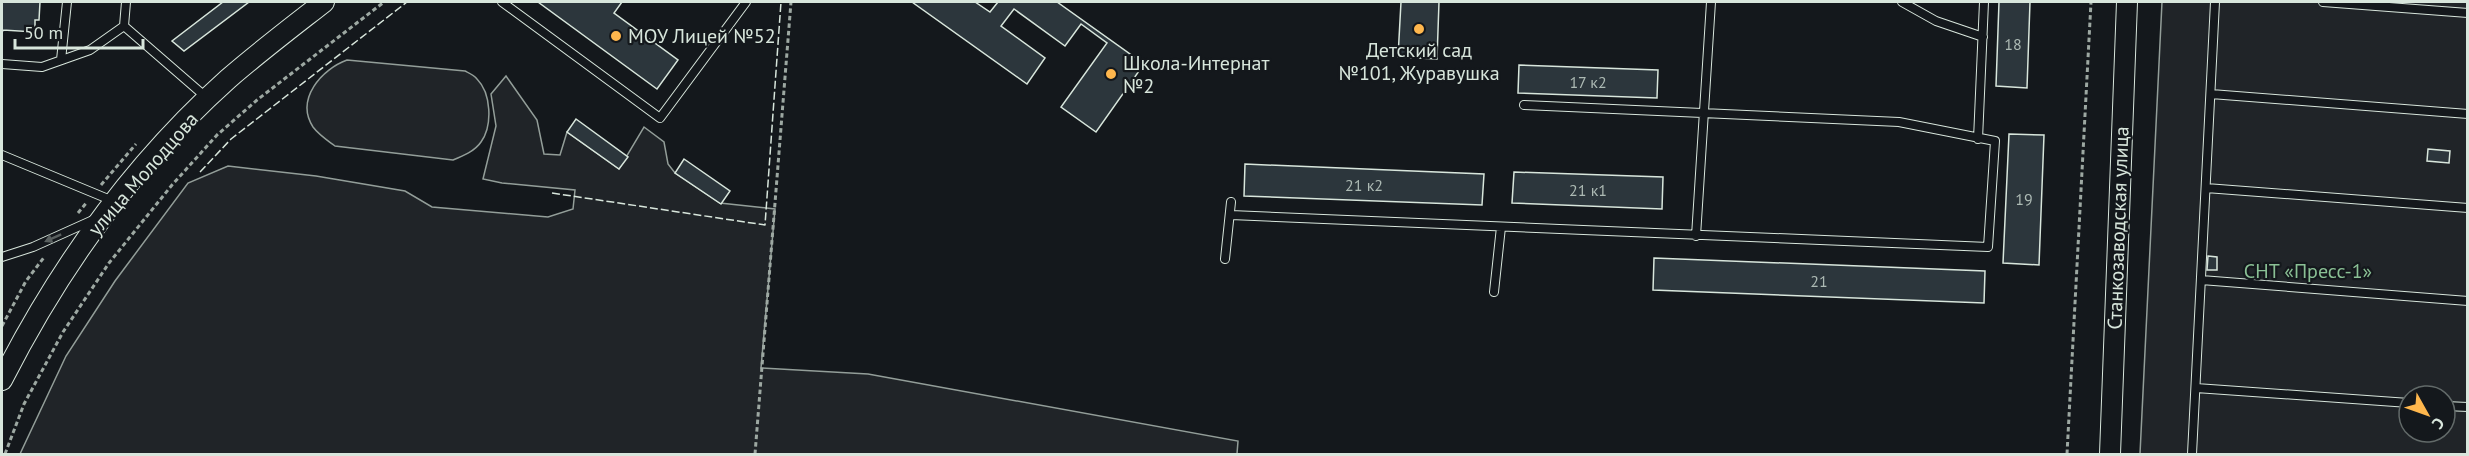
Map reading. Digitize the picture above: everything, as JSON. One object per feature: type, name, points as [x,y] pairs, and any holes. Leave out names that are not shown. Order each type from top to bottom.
[{"type":"street","name":"улица Молодцова","points":[[2,380],[60,276],[109,209],[164,144],[227,80],[324,2]]},
{"type":"street","name":"Станкозаводская улица","points":[[2110,454],[2127,2]]},
{"type":"lane","points":[[61,60],[67,2]]},
{"type":"lane","points":[[124,26],[126,2]]},
{"type":"lane","points":[[502,2],[660,118],[746,2]]},
{"type":"lane","points":[[1696,236],[1711,2]]},
{"type":"lane","points":[[1902,2],[1936,21],[1983,37]]},
{"type":"lane","points":[[1978,139],[1984,2]]},
{"type":"lane","points":[[2192,454],[2216,2]]},
{"type":"lane","points":[[2323,2],[2468,13]]},
{"type":"lane","points":[[2,64],[42,67],[90,50],[124,26]]},
{"type":"lane","points":[[124,26],[208,99]]},
{"type":"lane","points":[[2211,94],[2468,114]]},
{"type":"lane","points":[[1231,215],[1988,247],[1995,141],[1899,122],[1524,105]]},
{"type":"lane","points":[[2,155],[109,209]]},
{"type":"lane","points":[[2206,188],[2468,208]]},
{"type":"lane","points":[[1225,260],[1231,202]]},
{"type":"lane","points":[[2,257],[33,247],[109,209]]},
{"type":"lane","points":[[1494,292],[1501,227]]},
{"type":"lane","points":[[2201,280],[2468,301]]},
{"type":"lane","points":[[2196,388],[2397,402]]},
{"type":"path","points":[[5,454],[24,404],[63,332],[109,263],[172,185],[225,128],[384,2]]},
{"type":"path","points":[[755,454],[791,2]]},
{"type":"path","points":[[2067,454],[2091,2]]},
{"type":"green space","name":"СНТ «Пресс-1»","points":[[2162,2],[2467,2],[2467,454],[2140,454]]},
{"type":"green space","points":[[347,60],[465,71],[471,74],[482,85],[488,101],[489,118],[481,142],[472,151],[453,160],[335,146],[313,127],[307,106],[314,86],[329,70]]},
{"type":"green space","points":[[506,76],[537,120],[544,154],[560,155],[567,132],[619,169],[644,127],[664,142],[668,164],[675,173],[720,203],[775,209],[761,368],[868,374],[1238,441],[1237,454],[20,454],[66,356],[115,281],[188,183],[228,166],[316,176],[405,191],[432,207],[548,217],[573,209],[575,190],[483,179],[496,126],[491,94]]},
{"type":"building","points":[[2,2],[40,2],[39,20],[35,20],[35,32],[3,30],[2,33]]},
{"type":"building","points":[[223,2],[249,2],[184,51],[172,41]]},
{"type":"building","name":"МОУ Лицей №52","points":[[538,2],[622,2],[614,13],[678,60],[657,89]]},
{"type":"building","name":"Школа-Интернат №2","points":[[912,2],[975,2],[990,12],[998,2],[1057,2],[1144,64],[1096,132],[1061,107],[1107,43],[1081,24],[1065,46],[1014,9],[1001,26],[1045,58],[1027,84]]},
{"type":"building","name":"Детский сад №101, Журавушка","points":[[1401,2],[1439,2],[1437,59],[1398,57]]},
{"type":"building","points":[[1999,2],[2030,2],[2027,88],[1996,86]]},
{"type":"building","points":[[1519,65],[1658,70],[1657,98],[1518,93]]},
{"type":"building","points":[[576,119],[628,157],[619,169],[567,132]]},
{"type":"building","points":[[2009,134],[2044,135],[2039,265],[2003,263]]},
{"type":"building","points":[[2428,149],[2450,151],[2449,163],[2427,161]]},
{"type":"building","points":[[684,159],[730,191],[721,204],[675,173]]},
{"type":"building","points":[[1245,164],[1484,174],[1482,205],[1244,196]]},
{"type":"building","points":[[1514,172],[1663,177],[1662,209],[1512,203]]},
{"type":"building","points":[[2208,256],[2217,257],[2217,270],[2207,270]]},
{"type":"building","points":[[1654,258],[1985,271],[1984,303],[1653,290]]},
{"type":"fence","points":[[200,172],[231,139],[407,2]]},
{"type":"fence","points":[[552,193],[765,225],[781,2]]},
{"type":"place","name":"Детский сад №101, Журавушка","points":[[1419,29]]},
{"type":"place","name":"МОУ Лицей №52","points":[[616,36]]},
{"type":"place","name":"Школа-Интернат №2","points":[[1111,74]]}]
